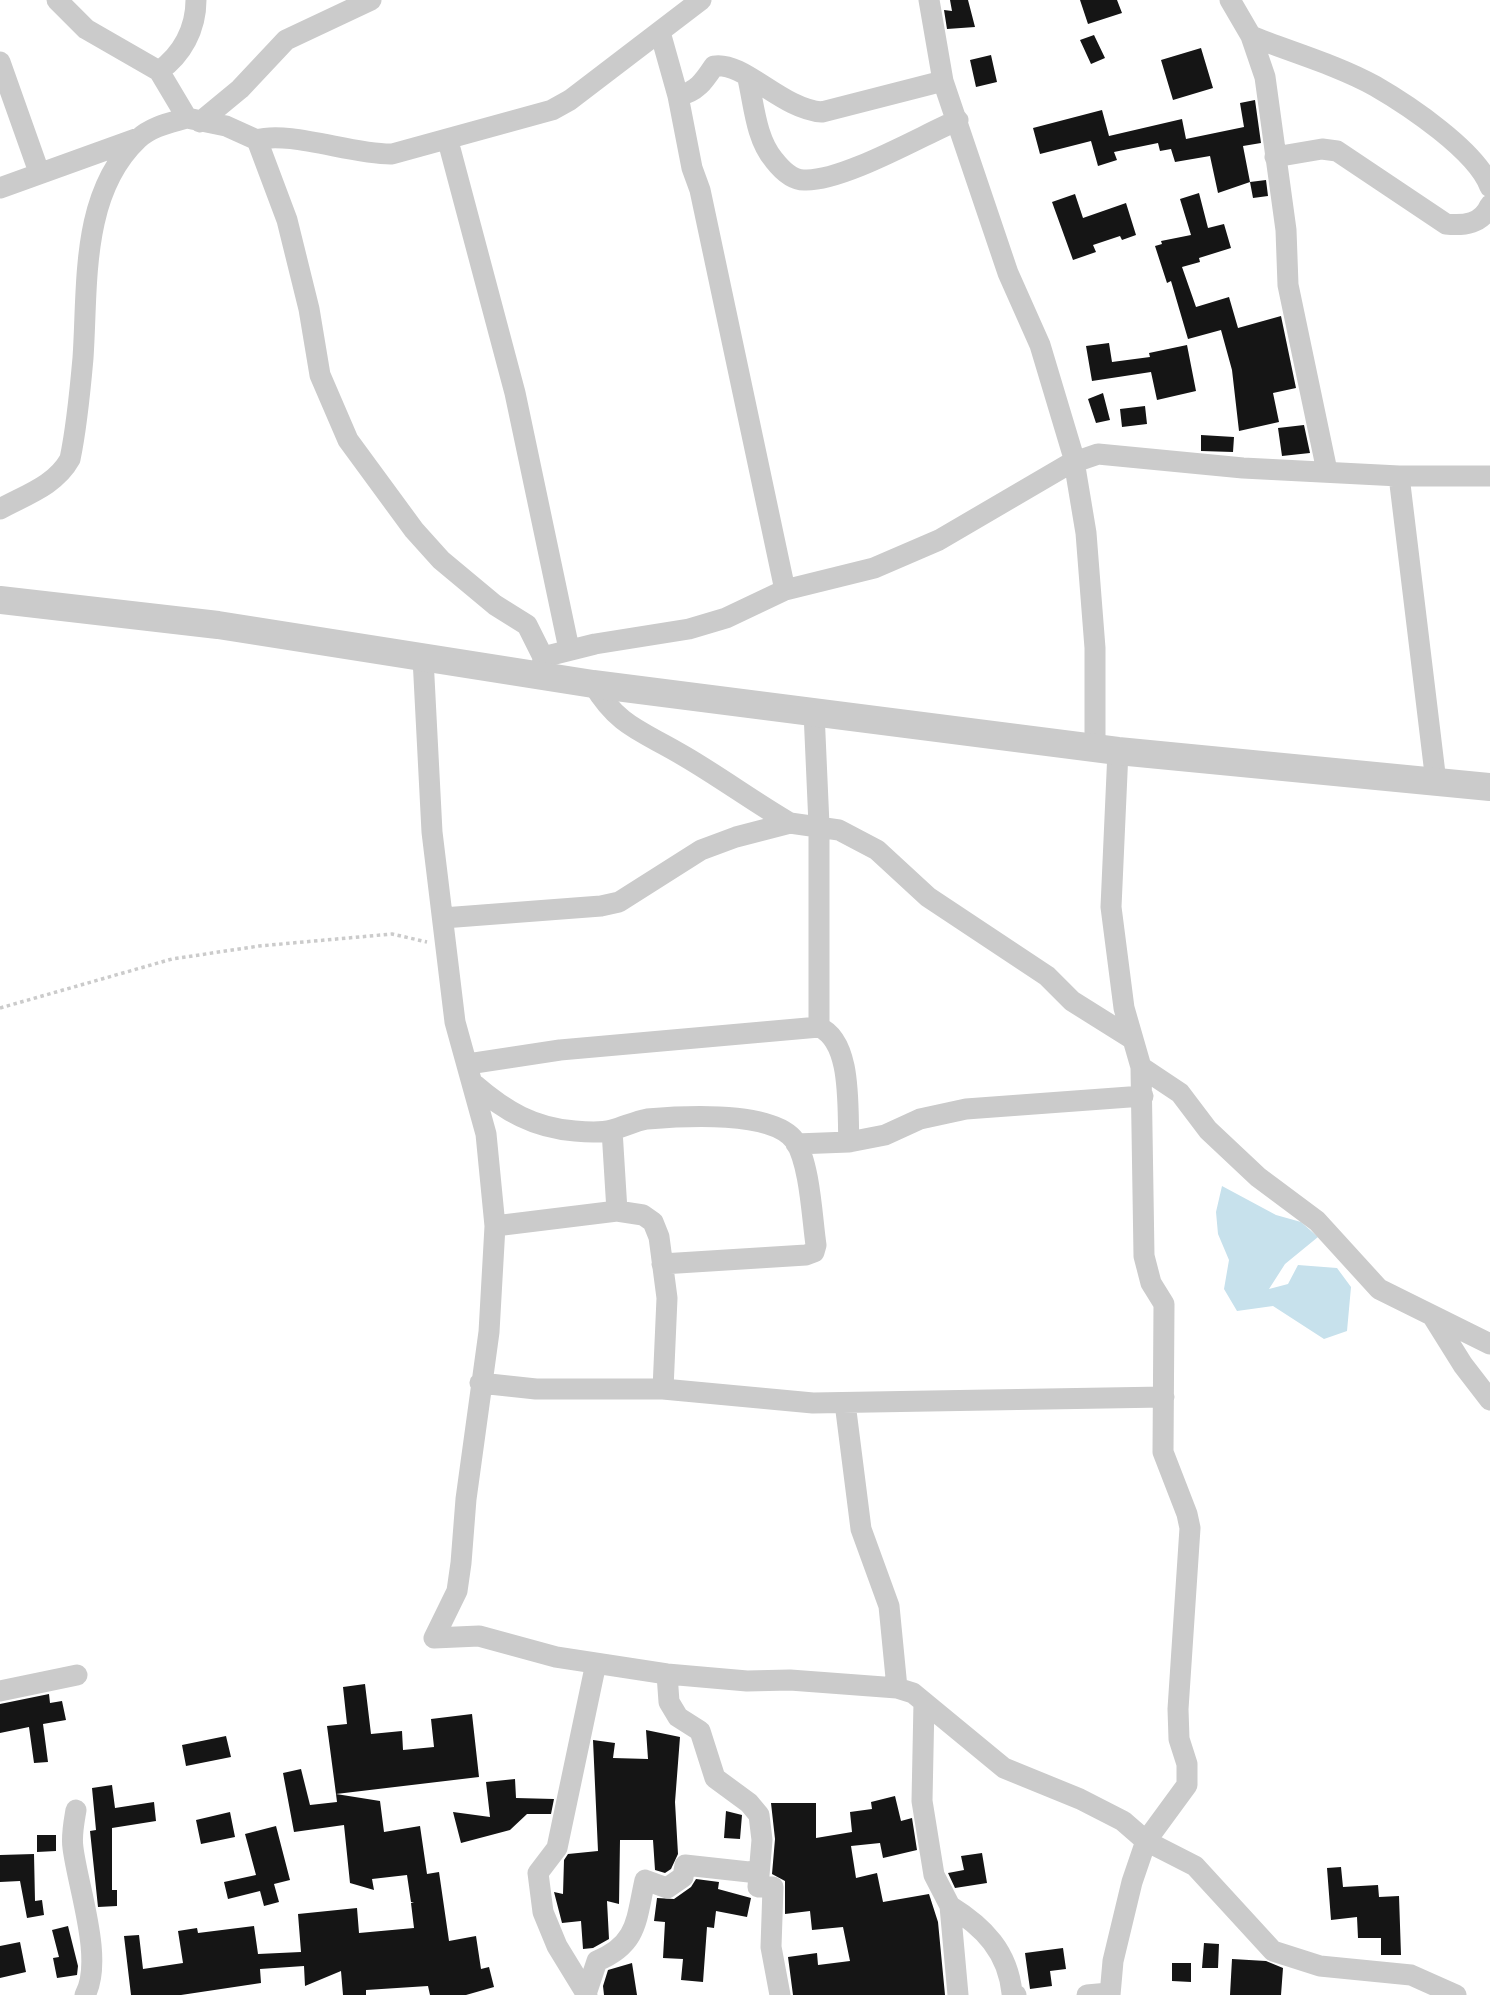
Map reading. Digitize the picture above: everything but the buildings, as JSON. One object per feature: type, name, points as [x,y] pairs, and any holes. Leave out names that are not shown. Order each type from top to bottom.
[{"type":"street","points":[[57,0],[86,29],[159,71],[193,120]]},
{"type":"street","points":[[159,71],[172,62],[185,44],[196,11],[196,0]]},
{"type":"street","points":[[193,120],[240,89],[286,40],[371,0]]},
{"type":"street","points":[[0,509],[47,485],[63,472],[70,459],[83,358],[86,268],[99,205],[118,162],[139,138],[155,127],[193,120],[226,126],[257,141],[276,136],[373,155],[392,154],[448,141],[552,110],[701,0]]},
{"type":"street","points":[[929,0],[943,81],[1008,273],[1040,345],[1062,408],[1074,462],[1086,533],[1106,749],[1113,937],[1131,1038],[1141,1067],[1144,1256],[1151,1283],[1164,1304],[1163,1452],[1187,1514],[1189,1528],[1178,1709],[1179,1739],[1188,1773],[1184,1793],[1150,1832],[1146,1841],[1132,1882],[1114,1961],[1110,1994],[1087,1995]]},
{"type":"street","points":[[1230,0],[1251,36],[1265,77],[1286,230],[1288,285],[1327,471]]},
{"type":"street","points":[[660,32],[678,96],[785,590]]},
{"type":"street","points":[[1251,36],[1374,85],[1432,126],[1471,159],[1490,187]]},
{"type":"street","points":[[0,62],[39,172]]},
{"type":"street","points":[[678,96],[691,93],[702,85],[714,66],[726,64],[740,69],[748,79],[806,111],[822,112],[943,81]]},
{"type":"street","points":[[748,79],[761,138],[772,159],[791,177],[804,181],[838,174],[958,120]]},
{"type":"street","points":[[0,188],[139,138]]},
{"type":"street","points":[[257,141],[286,220],[309,309],[320,375],[348,440],[432,550],[460,579],[527,625],[542,667]]},
{"type":"street","points":[[448,141],[515,393],[569,649]]},
{"type":"street","points":[[1275,157],[1322,149],[1337,151],[1446,224],[1464,226],[1480,218],[1490,205]]},
{"type":"street","points":[[542,667],[569,649],[689,629],[726,618],[785,590],[874,568],[918,551],[1074,462],[1098,454],[1141,456],[1181,464],[1399,477],[1490,476]]},
{"type":"street","points":[[1399,477],[1436,782]]},
{"type":"street","points":[[0,600],[218,625],[423,657],[542,667],[593,684],[1106,749],[1490,786]]},
{"type":"street","points":[[423,657],[432,832],[455,1022],[475,1085],[486,1134],[495,1226],[489,1332],[480,1383],[457,1591],[434,1638],[479,1636],[556,1657],[667,1674],[747,1681],[790,1680],[897,1688],[913,1693],[1004,1768],[1080,1799],[1123,1821],[1146,1841],[1195,1866],[1273,1951],[1312,1964],[1456,1995]]},
{"type":"street","points":[[593,684],[608,709],[632,729],[685,756],[790,823]]},
{"type":"street","points":[[814,712],[819,825],[816,937],[819,1027]]},
{"type":"street","points":[[443,918],[601,906],[619,902],[701,850],[790,823],[819,825],[839,830],[877,850],[928,897],[1047,976],[1072,1001],[1131,1038]]},
{"type":"street","points":[[468,1064],[560,1050],[819,1027],[830,1032],[839,1046],[846,1080],[849,1142]]},
{"type":"street","points":[[1141,1067],[1180,1093],[1208,1130],[1258,1177],[1317,1221],[1379,1289],[1490,1344]]},
{"type":"street","points":[[475,1085],[498,1105],[528,1122],[575,1131],[612,1130],[646,1119],[766,1121],[786,1132],[796,1144],[811,1212],[816,1245],[814,1252],[806,1255],[662,1264]]},
{"type":"street","points":[[796,1144],[849,1142],[885,1135],[920,1119],[966,1109],[1143,1097]]},
{"type":"street","points":[[612,1130],[617,1211]]},
{"type":"street","points":[[495,1226],[617,1211],[643,1215],[653,1222],[667,1298],[663,1389]]},
{"type":"street","points":[[1433,1317],[1463,1365],[1490,1400]]},
{"type":"street","points":[[480,1383],[536,1389],[663,1389],[813,1403],[1164,1397]]},
{"type":"street","points":[[845,1403],[861,1529],[889,1606],[897,1688]]},
{"type":"street","points":[[586,1994],[557,1946],[543,1912],[538,1873],[557,1848],[596,1663]]},
{"type":"street","points":[[667,1674],[669,1702],[678,1717],[700,1731],[715,1778],[748,1803],[759,1815],[762,1840],[758,1887],[773,1887],[771,1947],[780,1995]]},
{"type":"street","points":[[0,1691],[76,1675]]},
{"type":"street","points":[[924,1702],[922,1801],[934,1875],[950,1906],[958,1995]]},
{"type":"street","points":[[76,1810],[72,1845],[83,1897],[92,1982],[85,1995]]},
{"type":"street","points":[[586,1994],[597,1961],[617,1953],[632,1938],[646,1881],[667,1888],[683,1877],[685,1865],[749,1872],[758,1870]]},
{"type":"street","points":[[950,1906],[981,1925],[1010,1974],[1012,1993],[1016,1995]]},
{"type":"path","points":[[0,1008],[172,959],[259,946],[392,934],[446,946]]},
{"type":"water","points":[[1222,1186],[1276,1215],[1301,1222],[1318,1237],[1285,1264],[1269,1289],[1288,1284],[1298,1265],[1337,1268],[1351,1287],[1347,1331],[1324,1339],[1273,1306],[1237,1311],[1224,1289],[1229,1260],[1218,1234],[1216,1212]]}]
